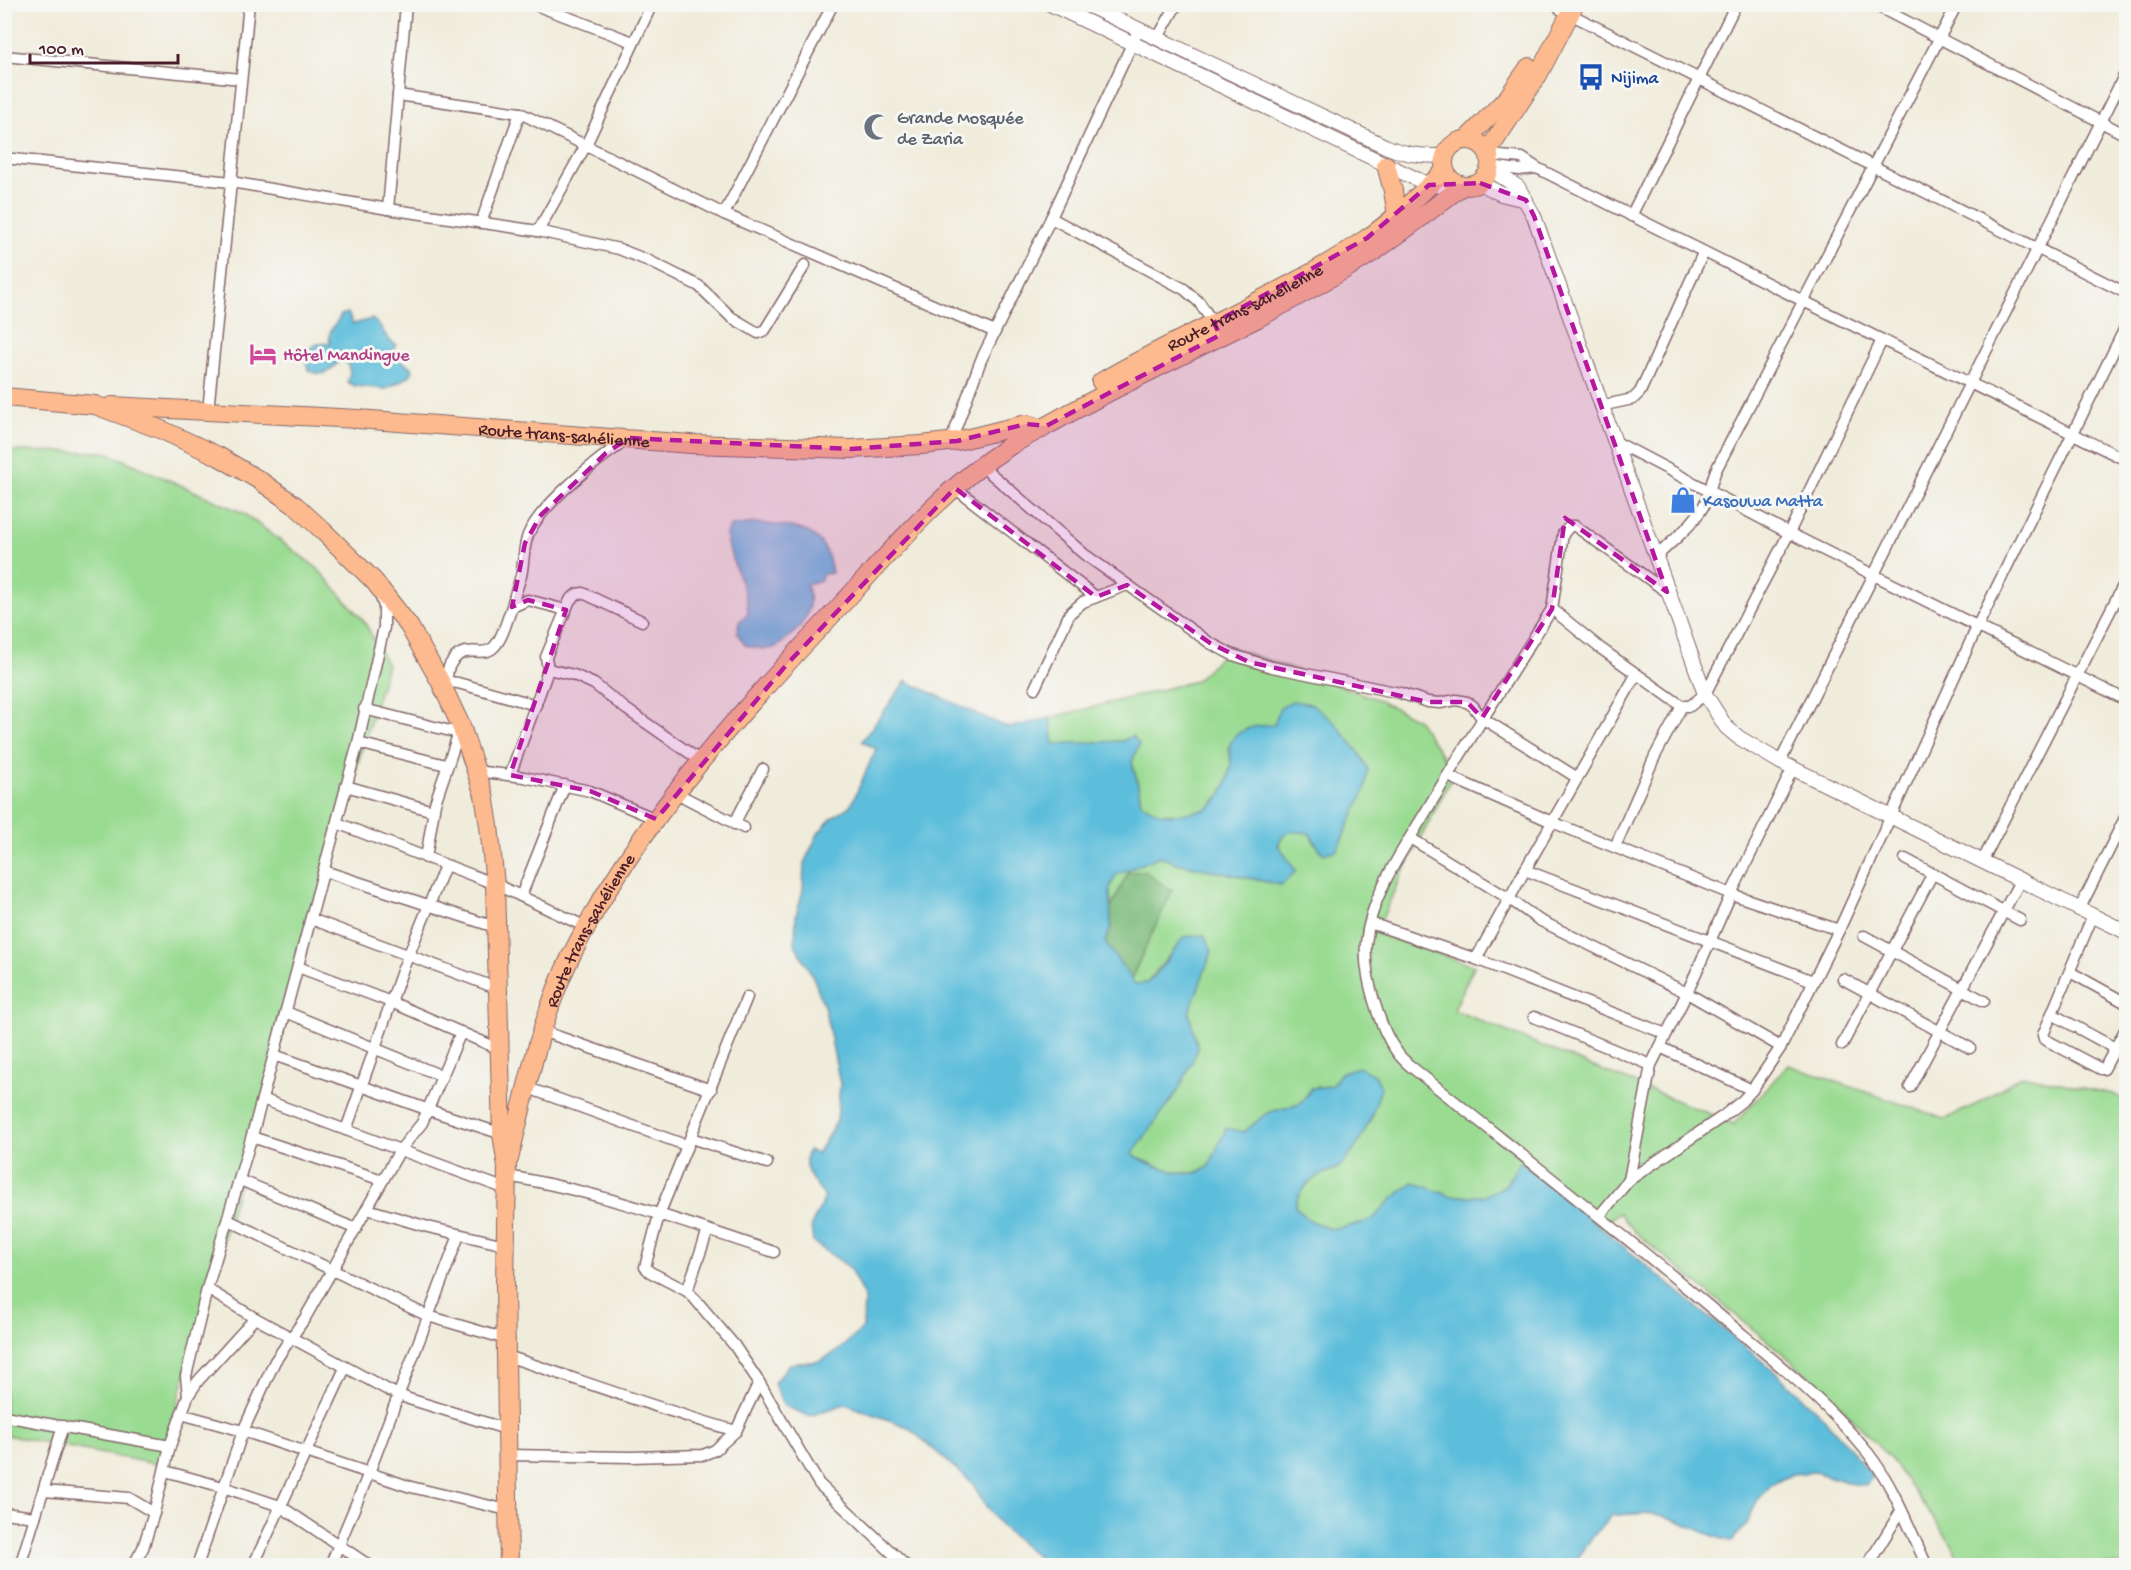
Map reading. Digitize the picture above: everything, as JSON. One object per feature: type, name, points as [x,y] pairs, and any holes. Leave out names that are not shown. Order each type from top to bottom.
[{"type":"highway","name":"Route trans-sahélienne","points":[[506,1177],[542,1031],[569,960],[618,874],[701,760],[873,570],[955,488],[1036,427],[1135,377],[1326,265],[1397,215],[1429,185],[1445,163],[1454,144],[1467,140],[1494,113],[1521,80],[1567,8]]},
{"type":"highway","name":"Route trans-sahélienne","points":[[1217,329],[1254,319],[1361,260],[1483,168],[1522,101],[1567,8]]},
{"type":"highway","points":[[1445,163],[1452,181],[1483,168],[1479,142],[1467,140]]},
{"type":"highway","points":[[1386,165],[1397,215]]},
{"type":"highway","points":[[4,397],[95,405],[162,430],[218,456],[259,480],[296,506],[374,581],[409,626],[444,681],[484,795],[495,884],[502,1134],[506,1177],[506,1429],[509,1566]]},
{"type":"highway","name":"Route trans-sahélienne","points":[[95,405],[369,420],[691,444],[850,449],[951,441],[1022,425],[1036,427]]},
{"type":"street","points":[[208,411],[249,4]]},
{"type":"street","points":[[388,209],[406,4]]},
{"type":"street","points":[[533,4],[633,42]]},
{"type":"street","points":[[538,231],[586,145],[652,4]]},
{"type":"street","points":[[724,214],[833,4]]},
{"type":"street","points":[[1050,4],[1429,185],[1483,168],[1519,170],[1537,168],[1703,253],[1805,300],[2127,460]]},
{"type":"street","points":[[1085,4],[1277,97],[1402,154],[1445,163]]},
{"type":"street","points":[[1158,39],[1177,4]]},
{"type":"street","points":[[1631,216],[1736,4]]},
{"type":"street","points":[[1873,4],[2127,135]]},
{"type":"street","points":[[1656,556],[1693,520],[1707,500],[1716,470],[1957,4]]},
{"type":"street","points":[[1567,8],[1700,78],[2127,293]]},
{"type":"street","points":[[951,441],[981,360],[1052,218],[1138,31]]},
{"type":"street","points":[[4,56],[241,79]]},
{"type":"street","points":[[1629,1180],[1651,1065],[1687,993],[1786,765],[1875,574],[2127,72]]},
{"type":"street","points":[[398,95],[520,113],[724,214],[995,332]]},
{"type":"street","points":[[481,223],[520,113]]},
{"type":"street","points":[[4,159],[231,182],[388,209],[538,231],[620,249],[699,286],[731,317],[758,333],[765,330],[805,266]]},
{"type":"street","points":[[1483,168],[1501,194],[1526,200],[1534,216],[1600,406],[1705,694],[1726,727],[1738,737],[1786,765],[2127,932]]},
{"type":"street","points":[[1052,218],[1184,289],[1199,302],[1217,329]]},
{"type":"street","points":[[1600,406],[1633,399],[1640,392],[1703,253]]},
{"type":"street","points":[[1600,1215],[1629,1180],[1742,1101],[1781,1047],[1839,930],[1978,625],[2127,326]]},
{"type":"street","points":[[1552,609],[1636,675],[1682,706],[1690,706],[1705,694],[1789,533],[1882,340]]},
{"type":"street","points":[[536,705],[444,681],[448,667],[458,655],[468,651],[486,651],[494,647],[512,607],[521,575],[525,543],[534,525],[567,488],[606,453],[629,438]]},
{"type":"street","points":[[1614,441],[1789,533],[2127,700]]},
{"type":"street","points":[[982,466],[1055,531],[1210,643],[1249,662],[1400,693],[1428,702],[1456,700],[1467,702],[1482,718],[1576,777]]},
{"type":"street","points":[[955,488],[1096,597]]},
{"type":"street","points":[[1667,592],[1575,526],[1570,526],[1563,534],[1552,609],[1482,718],[1383,885],[1366,943],[1369,976],[1383,1025],[1397,1052],[1409,1065],[1600,1215],[1805,1386],[1838,1419],[1869,1454],[1882,1475],[1927,1566]]},
{"type":"street","points":[[1983,860],[2127,580]]},
{"type":"street","points":[[188,1396],[186,1376],[207,1289],[252,1137],[358,743],[384,627],[384,606],[374,581]]},
{"type":"street","points":[[1035,688],[1070,613],[1077,606],[1127,585]]},
{"type":"street","points":[[510,775],[548,669],[546,657],[570,600],[577,594],[583,593],[642,621]]},
{"type":"street","points":[[512,607],[528,600],[566,610]]},
{"type":"street","points":[[548,669],[574,675],[594,684],[626,710],[701,760]]},
{"type":"street","points":[[1476,959],[1576,777],[1636,675]]},
{"type":"street","points":[[1615,847],[1655,756],[1682,706]]},
{"type":"street","points":[[364,709],[459,729],[433,811],[426,858]]},
{"type":"street","points":[[358,743],[446,765]]},
{"type":"street","points":[[676,793],[739,826],[763,769]]},
{"type":"street","points":[[477,771],[510,775],[590,791],[656,819]]},
{"type":"street","points":[[1448,776],[1552,822],[1731,894],[1839,930]]},
{"type":"street","points":[[521,896],[566,785]]},
{"type":"street","points":[[346,786],[433,811]]},
{"type":"street","points":[[2080,908],[2127,816]]},
{"type":"street","points":[[337,823],[495,884],[586,927]]},
{"type":"street","points":[[1410,838],[1508,898],[1539,920],[1687,993],[1781,1047]]},
{"type":"street","points":[[1905,859],[2020,920]]},
{"type":"street","points":[[346,1130],[373,1049],[445,866]]},
{"type":"street","points":[[1525,870],[1813,981]]},
{"type":"street","points":[[324,871],[495,927]]},
{"type":"street","points":[[1842,1045],[1933,873]]},
{"type":"street","points":[[1910,1087],[2021,879]]},
{"type":"street","points":[[2093,915],[2043,1035],[2046,1042],[2101,1069],[2107,1067],[2121,1051],[2127,1028]]},
{"type":"street","points":[[311,919],[499,989]]},
{"type":"street","points":[[1370,923],[1476,959],[1666,1034]]},
{"type":"street","points":[[1864,936],[1984,1001]]},
{"type":"street","points":[[298,968],[391,1002],[499,1049]]},
{"type":"street","points":[[2070,972],[2127,1003]]},
{"type":"street","points":[[1843,979],[1970,1048]]},
{"type":"street","points":[[747,997],[660,1215],[646,1269],[687,1291],[734,1345],[759,1382],[819,1484],[906,1566]]},
{"type":"street","points":[[286,1012],[442,1077]]},
{"type":"street","points":[[2052,1014],[2121,1051]]},
{"type":"street","points":[[1534,1017],[1651,1065]]},
{"type":"street","points":[[542,1031],[711,1090]]},
{"type":"street","points":[[197,1566],[243,1431],[275,1361],[292,1338],[332,1271],[400,1150],[418,1130],[429,1110],[461,1032]]},
{"type":"street","points":[[1660,1047],[1752,1090]]},
{"type":"street","points":[[274,1054],[502,1134]]},
{"type":"street","points":[[528,1088],[689,1142],[766,1163]]},
{"type":"street","points":[[262,1099],[400,1150],[506,1177],[542,1182],[587,1193],[774,1252]]},
{"type":"street","points":[[252,1137],[382,1180]]},
{"type":"street","points":[[240,1180],[356,1229]]},
{"type":"street","points":[[367,1209],[459,1235],[505,1245]]},
{"type":"street","points":[[228,1220],[428,1316],[668,1412],[736,1431]]},
{"type":"street","points":[[687,1291],[708,1230]]},
{"type":"street","points":[[330,1566],[369,1473],[459,1235]]},
{"type":"street","points":[[207,1289],[345,1368],[398,1394],[506,1429]]},
{"type":"street","points":[[133,1566],[143,1548],[170,1446],[188,1396],[198,1381],[255,1318]]},
{"type":"street","points":[[253,1566],[345,1368]]},
{"type":"street","points":[[507,1455],[631,1457],[703,1455],[715,1450],[736,1431],[759,1382]]},
{"type":"street","points":[[181,1414],[243,1431],[437,1495],[507,1510]]},
{"type":"street","points":[[4,1416],[170,1446]]},
{"type":"street","points":[[20,1566],[63,1426]]},
{"type":"street","points":[[165,1471],[280,1506],[370,1566]]},
{"type":"street","points":[[44,1491],[129,1498],[154,1513]]},
{"type":"street","points":[[1867,1566],[1901,1511]]},
{"type":"street","points":[[4,1513],[35,1517]]},
{"type":"highlighted area","points":[[1480,183],[1526,200],[1534,216],[1667,592],[1565,518],[1552,609],[1482,718],[1467,702],[1428,702],[1249,662],[1210,643],[1127,585],[1096,597],[955,488],[788,663],[656,819],[590,791],[510,775],[566,610],[528,600],[512,607],[525,543],[541,515],[606,453],[629,438],[851,449],[957,441],[1026,424],[1046,426],[1220,335],[1214,323],[1367,238],[1429,185]]},
{"type":"green space","points":[[4,451],[106,452],[243,513],[317,568],[364,621],[387,665],[332,852],[160,1465],[5,1435]]},
{"type":"green space","points":[[1230,647],[1374,698],[1417,719],[1454,773],[1398,882],[1376,933],[1474,966],[1454,1010],[1734,1124],[1788,1065],[1945,1119],[1977,1104],[2022,1075],[2113,1094],[2126,1100],[2126,1565],[1962,1565],[1947,1537],[1892,1461],[1823,1387],[1635,1232],[1619,1213],[1599,1226],[1520,1162],[1505,1186],[1483,1196],[1450,1196],[1413,1182],[1372,1220],[1329,1229],[1308,1220],[1294,1206],[1299,1193],[1315,1177],[1338,1168],[1353,1150],[1373,1115],[1342,1072],[1331,1086],[1312,1088],[1300,1104],[1267,1113],[1255,1125],[1216,1152],[1209,1167],[1198,1172],[1171,1171],[1153,1165],[1131,1153],[1198,1049],[1189,1013],[1212,951],[1169,956],[1147,983],[1135,984],[1105,942],[1111,927],[1110,887],[1116,874],[1160,856],[1177,863],[1282,885],[1278,855],[1283,834],[1293,830],[1309,833],[1315,844],[1342,841],[1347,825],[1274,725],[1229,747],[1231,764],[1225,790],[1208,809],[1182,814],[1157,813],[1141,803],[1132,762],[1139,744],[1122,741],[1054,744],[1050,718],[1195,681]]},
{"type":"green space","points":[[1144,871],[1172,891],[1131,979],[1105,942],[1111,927],[1110,910],[1128,872]]},
{"type":"water","points":[[348,313],[353,324],[372,319],[379,326],[396,345],[391,354],[411,367],[412,373],[407,378],[386,389],[355,386],[347,382],[349,369],[342,358],[327,372],[319,374],[308,370],[306,361],[309,349],[317,344],[330,343],[332,328],[341,315]]},
{"type":"water","points":[[756,523],[796,528],[815,537],[823,545],[832,573],[823,574],[820,581],[806,584],[810,601],[803,623],[779,645],[766,649],[745,645],[737,633],[739,622],[748,613],[747,603],[726,534],[731,526]]},
{"type":"water","points":[[906,681],[1008,728],[1050,718],[1054,744],[1122,741],[1133,736],[1139,744],[1132,762],[1141,803],[1152,810],[1169,814],[1197,811],[1211,806],[1221,795],[1227,782],[1231,768],[1230,745],[1233,739],[1248,729],[1274,725],[1279,709],[1292,701],[1312,704],[1336,724],[1360,754],[1368,769],[1365,790],[1337,850],[1323,854],[1309,833],[1290,832],[1286,834],[1278,845],[1296,871],[1282,885],[1177,863],[1160,856],[1116,875],[1110,887],[1111,927],[1105,942],[1135,984],[1147,983],[1184,937],[1204,935],[1212,951],[1189,1013],[1198,1049],[1179,1089],[1132,1154],[1171,1171],[1199,1172],[1209,1167],[1226,1128],[1244,1132],[1267,1113],[1300,1104],[1312,1088],[1331,1086],[1342,1072],[1359,1067],[1376,1076],[1381,1088],[1378,1098],[1360,1141],[1347,1159],[1339,1167],[1312,1180],[1299,1196],[1295,1206],[1309,1220],[1329,1229],[1372,1220],[1413,1182],[1450,1196],[1483,1196],[1505,1186],[1520,1161],[1775,1372],[1825,1419],[1872,1475],[1867,1485],[1853,1484],[1815,1472],[1792,1474],[1771,1485],[1758,1499],[1747,1524],[1732,1541],[1713,1536],[1665,1516],[1639,1513],[1612,1515],[1573,1565],[1047,1565],[1002,1527],[973,1484],[908,1427],[845,1404],[809,1416],[784,1406],[774,1383],[789,1364],[820,1361],[839,1350],[863,1328],[864,1297],[849,1267],[813,1242],[811,1226],[825,1197],[809,1175],[806,1157],[808,1150],[817,1154],[837,1121],[840,1084],[825,1009],[814,979],[795,944],[796,915],[803,890],[804,863],[819,832],[832,818],[851,805],[876,749],[862,741]]},
{"type":"place","name":"Nijima","points":[[1591,77]]},
{"type":"place","name":"Grande Mosquée de Zaria","points":[[877,127]]},
{"type":"place","name":"Hôtel Mandingue","points":[[263,354]]},
{"type":"place","name":"Kasouwa Matta","points":[[1683,500]]}]
